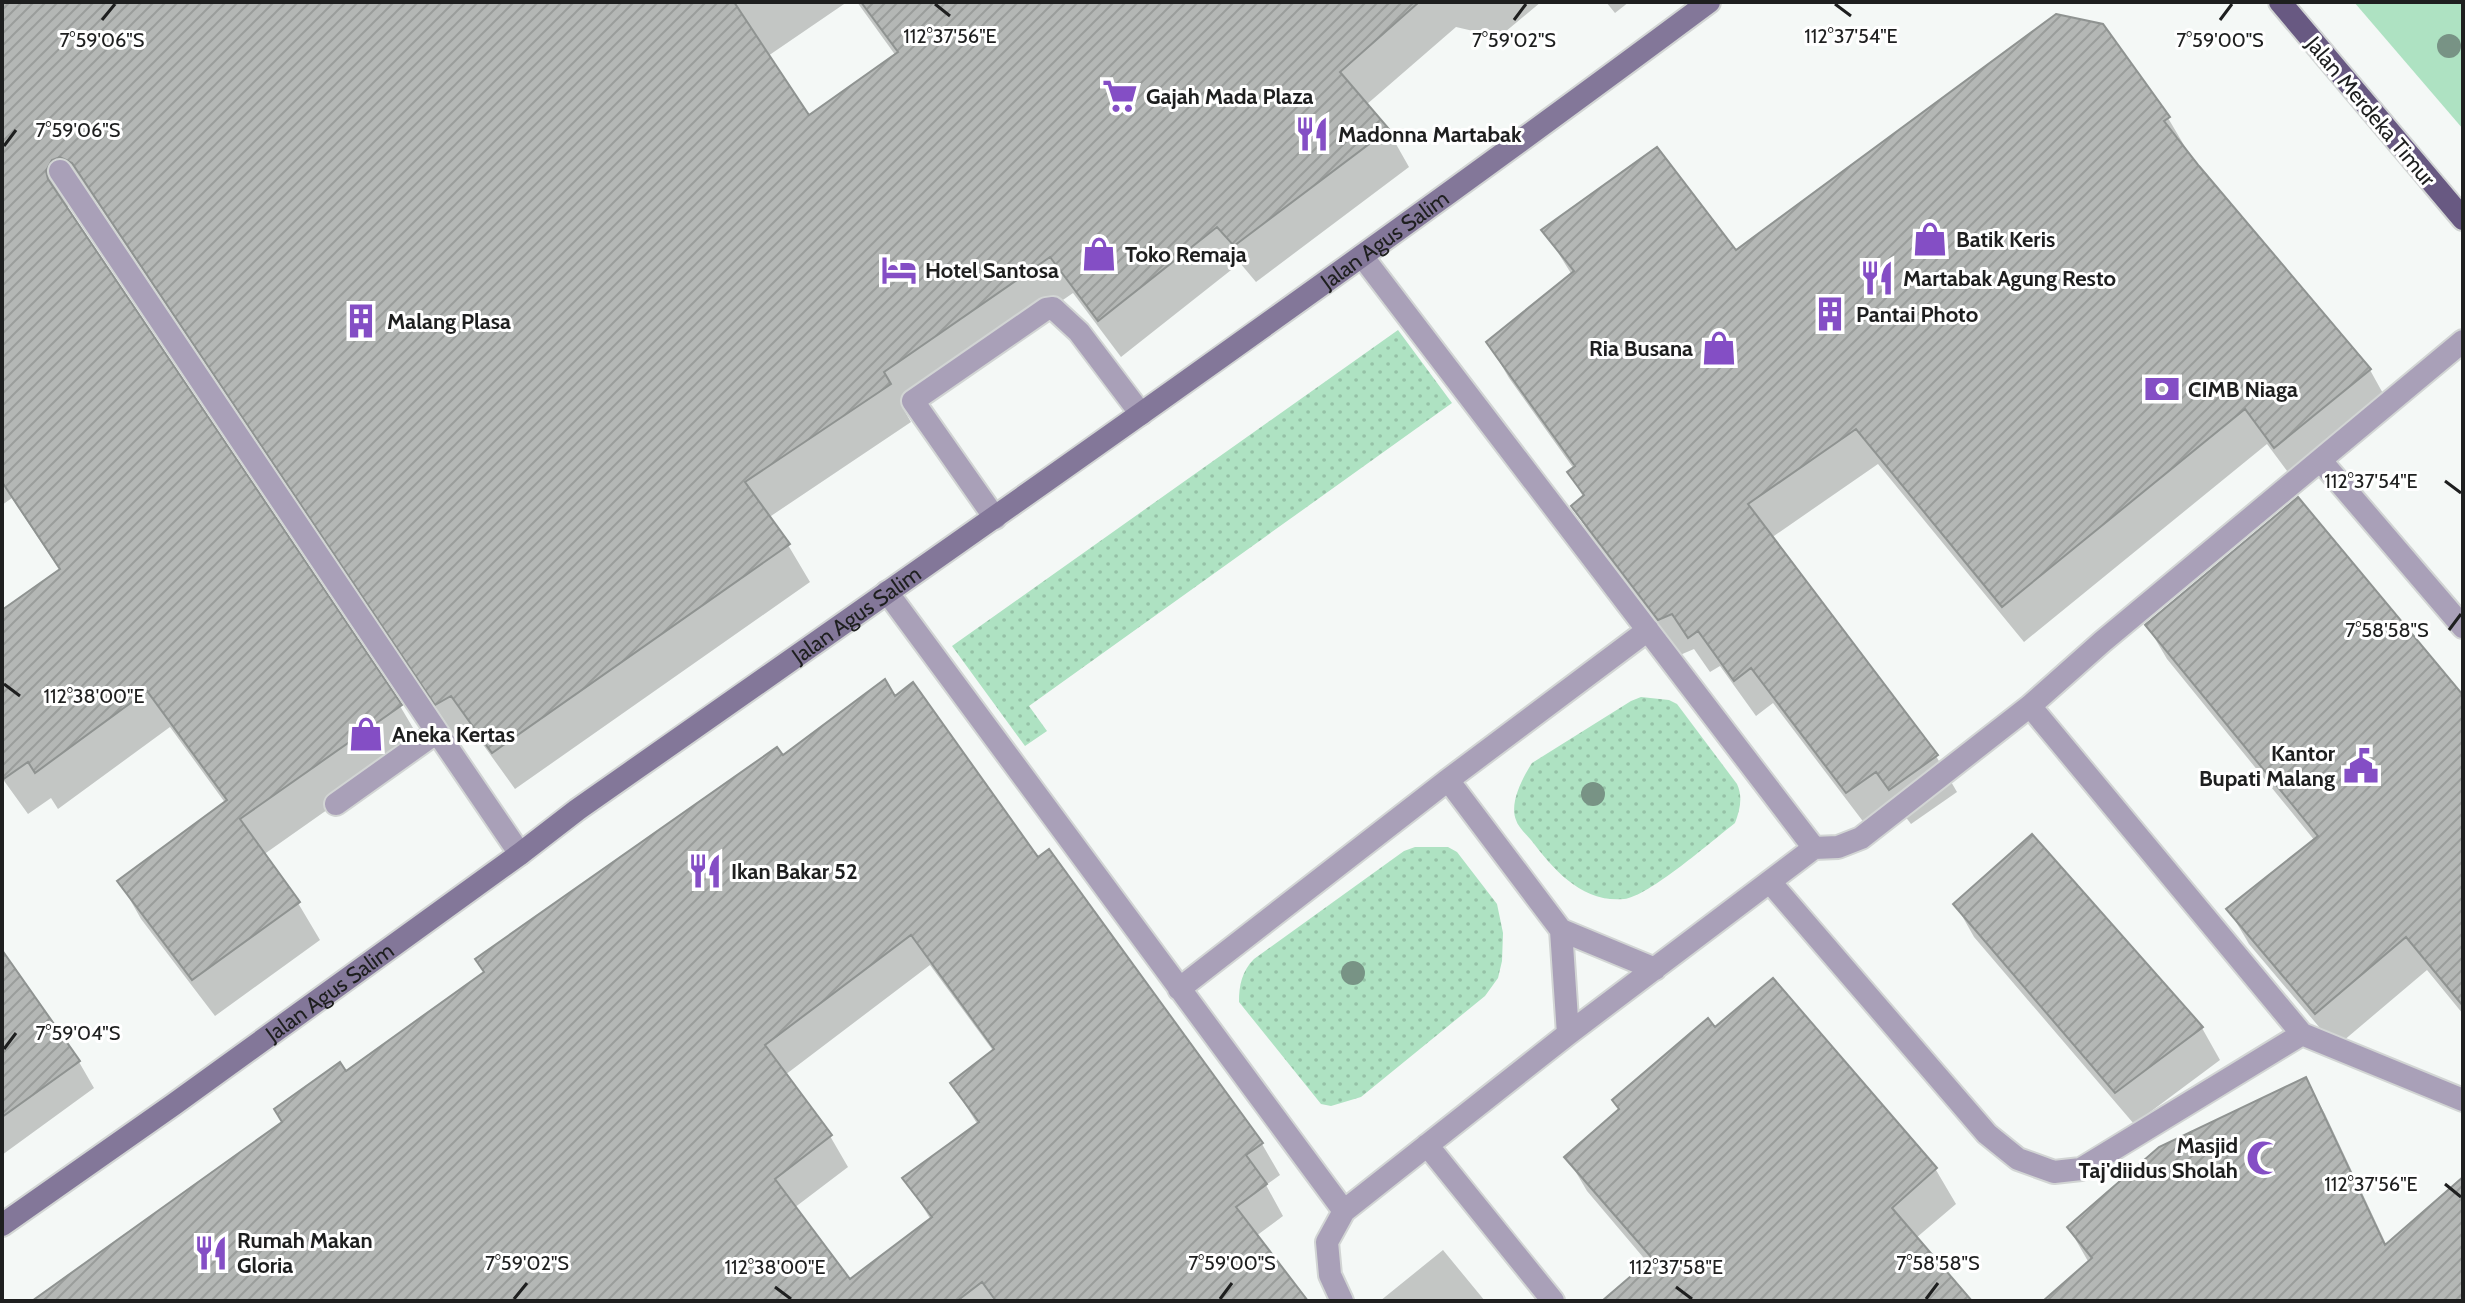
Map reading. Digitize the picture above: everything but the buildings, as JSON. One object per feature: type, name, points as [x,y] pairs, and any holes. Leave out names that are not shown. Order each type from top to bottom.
[{"type":"main road","name":"Jalan Agus Salim","points":[[2,1225],[184,1097],[577,810],[995,518],[1362,256],[1709,2]]},
{"type":"main road","name":"Jalan Merdeka Timur","points":[[2280,2],[2463,219]]},
{"type":"lane","points":[[60,171],[520,854]]},
{"type":"lane","points":[[1362,256],[1814,848]]},
{"type":"lane","points":[[995,518],[913,401],[1046,309],[1053,308],[1079,332],[1141,414]]},
{"type":"lane","points":[[1342,1301],[1330,1275],[1327,1242],[1344,1211],[1568,1034],[1814,848],[1838,847],[1861,838],[2030,706],[2102,642],[2463,341]]},
{"type":"lane","points":[[2321,461],[2463,627]]},
{"type":"lane","points":[[887,592],[1344,1211]]},
{"type":"lane","points":[[1179,989],[1448,780],[1648,630]]},
{"type":"lane","points":[[2030,706],[2302,1034],[2463,1100]]},
{"type":"lane","points":[[336,804],[437,732]]},
{"type":"lane","points":[[1448,780],[1561,930],[1655,969]]},
{"type":"lane","points":[[1770,882],[1987,1134],[2018,1159],[2054,1172],[2081,1169],[2302,1034]]},
{"type":"lane","points":[[1561,930],[1568,1034]]},
{"type":"lane","points":[[1427,1145],[1553,1301]]},
{"type":"green space","points":[[2354,2],[2463,2],[2463,129]]},
{"type":"green space","points":[[1398,330],[1452,403],[1029,706],[1047,731],[1025,746],[952,646]]},
{"type":"green space","points":[[1641,697],[1677,704],[1737,784],[1739,808],[1735,823],[1664,879],[1635,896],[1609,899],[1582,890],[1559,873],[1518,825],[1514,806],[1521,783],[1532,763]]},
{"type":"green space","points":[[1415,847],[1448,847],[1457,852],[1497,904],[1503,933],[1498,978],[1485,996],[1361,1097],[1331,1106],[1321,1104],[1239,1002],[1242,979],[1254,959],[1404,851]]},
{"type":"place","name":"Gajah Mada Plaza","points":[[1120,96]]},
{"type":"place","name":"Madonna Martabak","points":[[1312,134]]},
{"type":"place","name":"Batik Keris","points":[[1930,239]]},
{"type":"place","name":"Toko Remaja","points":[[1099,254]]},
{"type":"place","name":"Hotel Santosa","points":[[899,270]]},
{"type":"place","name":"Martabak Agung Resto","points":[[1877,278]]},
{"type":"place","name":"Pantai Photo","points":[[1830,314]]},
{"type":"place","name":"Malang Plasa","points":[[361,321]]},
{"type":"place","name":"Ria Busana","points":[[1719,348]]},
{"type":"place","name":"CIMB Niaga","points":[[2162,389]]},
{"type":"place","name":"Aneka Kertas","points":[[366,734]]},
{"type":"place","name":"Kantor Bupati Malang","points":[[2361,766]]},
{"type":"place","name":"Ikan Bakar 52","points":[[705,871]]},
{"type":"place","name":"Masjid Taj'diidus Sholah","points":[[2264,1158]]},
{"type":"place","name":"Rumah Makan Gloria","points":[[211,1253]]}]
